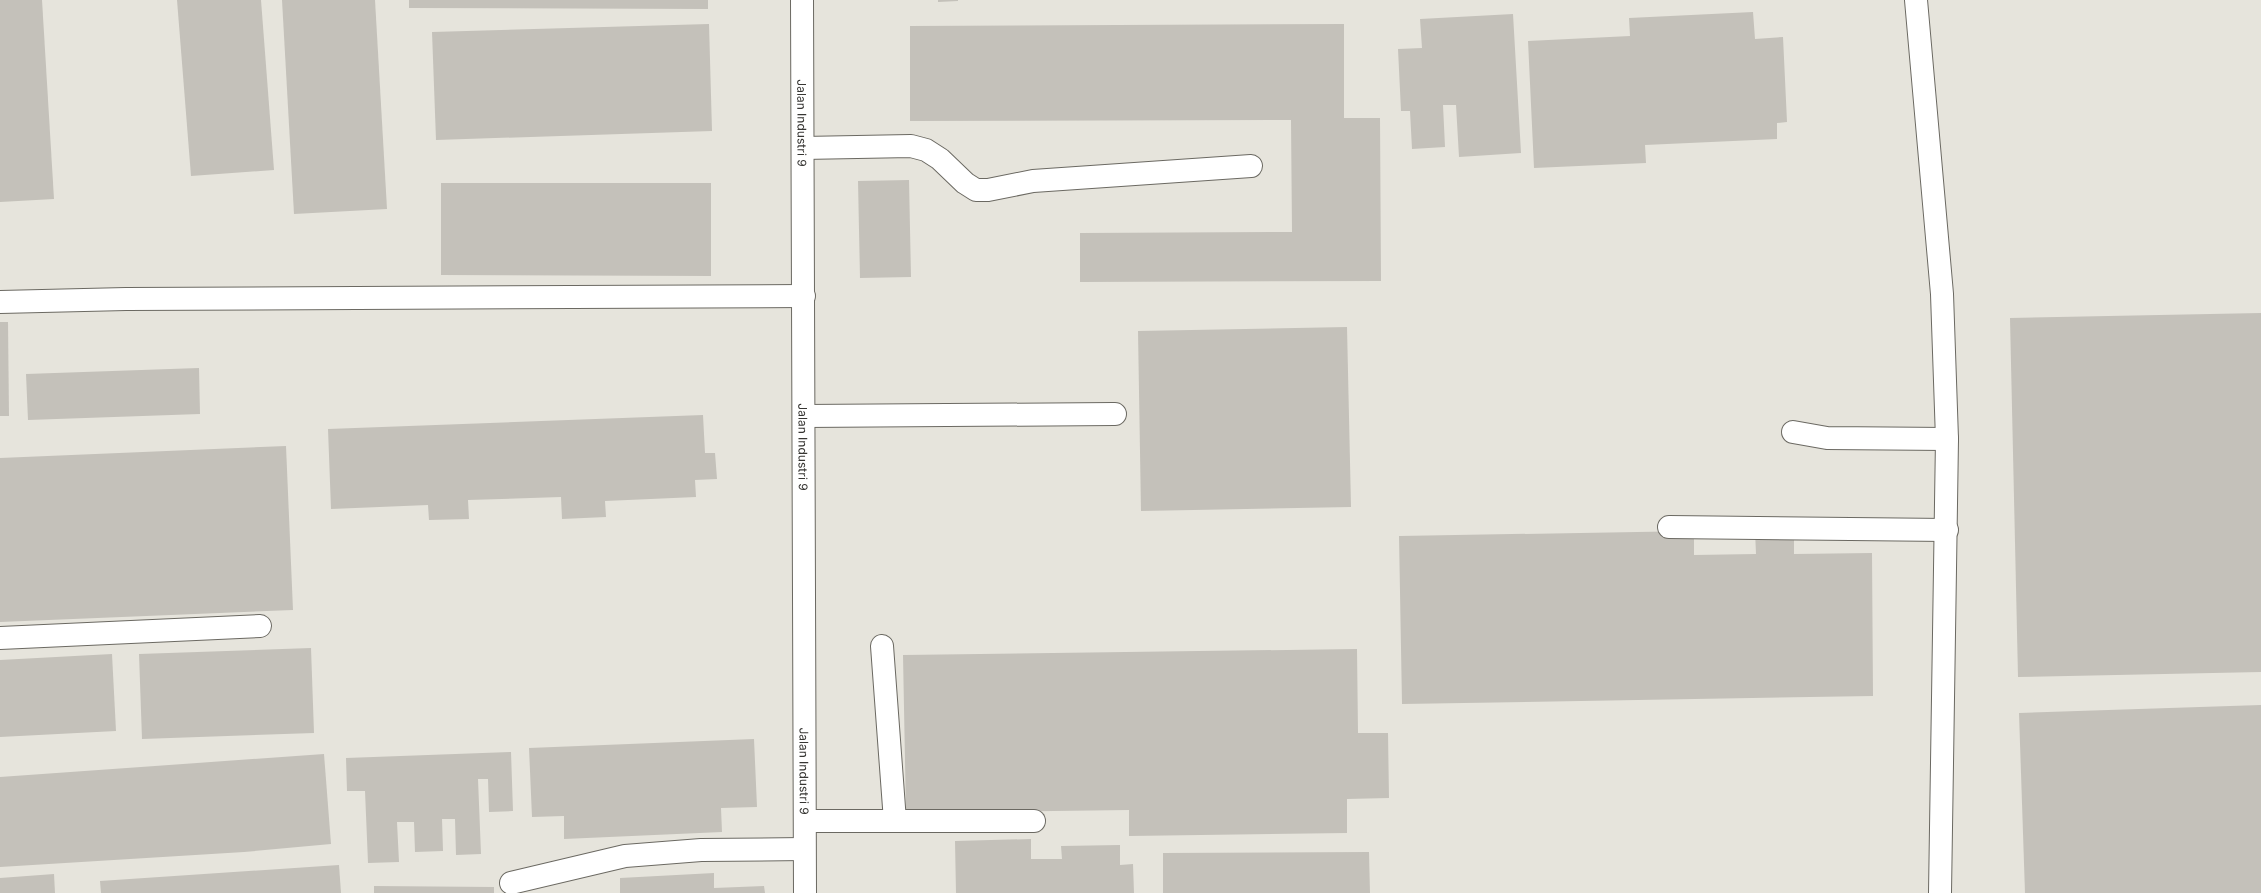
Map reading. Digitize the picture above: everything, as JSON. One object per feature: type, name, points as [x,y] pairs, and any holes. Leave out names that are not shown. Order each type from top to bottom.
[{"type":"street","name":"Jalan Industri 9","points":[[802,0],[805,893]]},
{"type":"street","points":[[1916,0],[1942,294],[1947,439],[1947,530],[1940,893]]},
{"type":"street","points":[[803,148],[911,146],[926,150],[940,159],[965,183],[976,190],[988,190],[1033,181],[1251,166]]},
{"type":"street","points":[[0,302],[126,298],[804,296]]},
{"type":"street","points":[[804,416],[1115,414]]},
{"type":"street","points":[[1793,432],[1827,438],[1947,439]]},
{"type":"street","points":[[1669,527],[1947,530]]},
{"type":"street","points":[[0,638],[260,626]]},
{"type":"street","points":[[882,646],[895,821]]},
{"type":"street","points":[[805,821],[1034,821]]},
{"type":"street","points":[[511,883],[625,856],[701,850],[804,849]]},
{"type":"building","points":[[0,0],[42,0],[54,199],[0,202]]},
{"type":"building","points":[[177,0],[261,0],[274,170],[191,176]]},
{"type":"building","points":[[282,0],[375,0],[387,209],[294,214]]},
{"type":"building","points":[[409,0],[708,0],[708,9],[409,8]]},
{"type":"building","points":[[938,0],[958,0],[958,1],[938,2]]},
{"type":"building","points":[[1753,12],[1755,39],[1783,37],[1787,122],[1777,123],[1777,139],[1645,145],[1646,163],[1534,168],[1528,41],[1630,36],[1629,18]]},
{"type":"building","points":[[1513,14],[1521,153],[1459,157],[1456,105],[1443,105],[1445,147],[1412,149],[1410,111],[1401,111],[1398,49],[1422,48],[1420,19]]},
{"type":"building","points":[[709,24],[712,131],[436,140],[432,32]]},
{"type":"building","points":[[1344,24],[1344,118],[1380,118],[1381,281],[1080,282],[1080,233],[1292,232],[1291,120],[910,121],[910,26]]},
{"type":"building","points":[[909,180],[911,277],[860,278],[858,181]]},
{"type":"building","points":[[441,183],[711,183],[711,276],[441,275]]},
{"type":"building","points":[[2261,313],[2261,672],[2018,677],[2010,318]]},
{"type":"building","points":[[0,322],[8,322],[9,416],[0,416]]},
{"type":"building","points":[[1347,327],[1351,507],[1141,511],[1138,331]]},
{"type":"building","points":[[199,368],[200,414],[28,420],[26,374]]},
{"type":"building","points":[[703,415],[705,453],[715,453],[717,479],[695,480],[696,497],[605,501],[606,517],[562,519],[561,497],[468,500],[469,519],[429,520],[428,505],[331,509],[328,429]]},
{"type":"building","points":[[286,446],[293,610],[0,622],[0,458]]},
{"type":"building","points":[[1794,530],[1794,554],[1872,553],[1873,696],[1402,704],[1399,536],[1694,531],[1694,555],[1756,554],[1755,531]]},
{"type":"building","points":[[311,648],[314,733],[142,739],[139,654]]},
{"type":"building","points":[[1357,649],[1358,733],[1388,733],[1389,798],[1347,799],[1347,833],[1129,836],[1129,810],[906,813],[903,655]]},
{"type":"building","points":[[112,654],[116,731],[0,737],[0,660]]},
{"type":"building","points":[[2261,705],[2261,893],[2025,893],[2019,713]]},
{"type":"building","points":[[754,739],[757,807],[721,808],[722,832],[564,839],[564,816],[532,817],[529,748]]},
{"type":"building","points":[[511,752],[513,811],[489,812],[488,779],[478,779],[481,854],[456,855],[455,819],[442,819],[443,851],[415,852],[414,822],[397,822],[399,862],[368,863],[365,791],[347,791],[346,758]]},
{"type":"building","points":[[324,754],[331,844],[244,852],[0,867],[0,777]]},
{"type":"building","points":[[1031,839],[1031,859],[1062,859],[1061,846],[1120,845],[1120,865],[1133,864],[1134,893],[956,893],[955,841]]},
{"type":"building","points":[[1369,852],[1370,893],[1163,893],[1163,853]]},
{"type":"building","points":[[339,865],[341,893],[101,893],[100,881]]},
{"type":"building","points":[[714,873],[714,888],[764,886],[765,893],[620,893],[620,878]]},
{"type":"building","points":[[54,874],[55,893],[0,893],[0,878]]},
{"type":"building","points":[[374,886],[494,887],[494,893],[374,893]]}]
